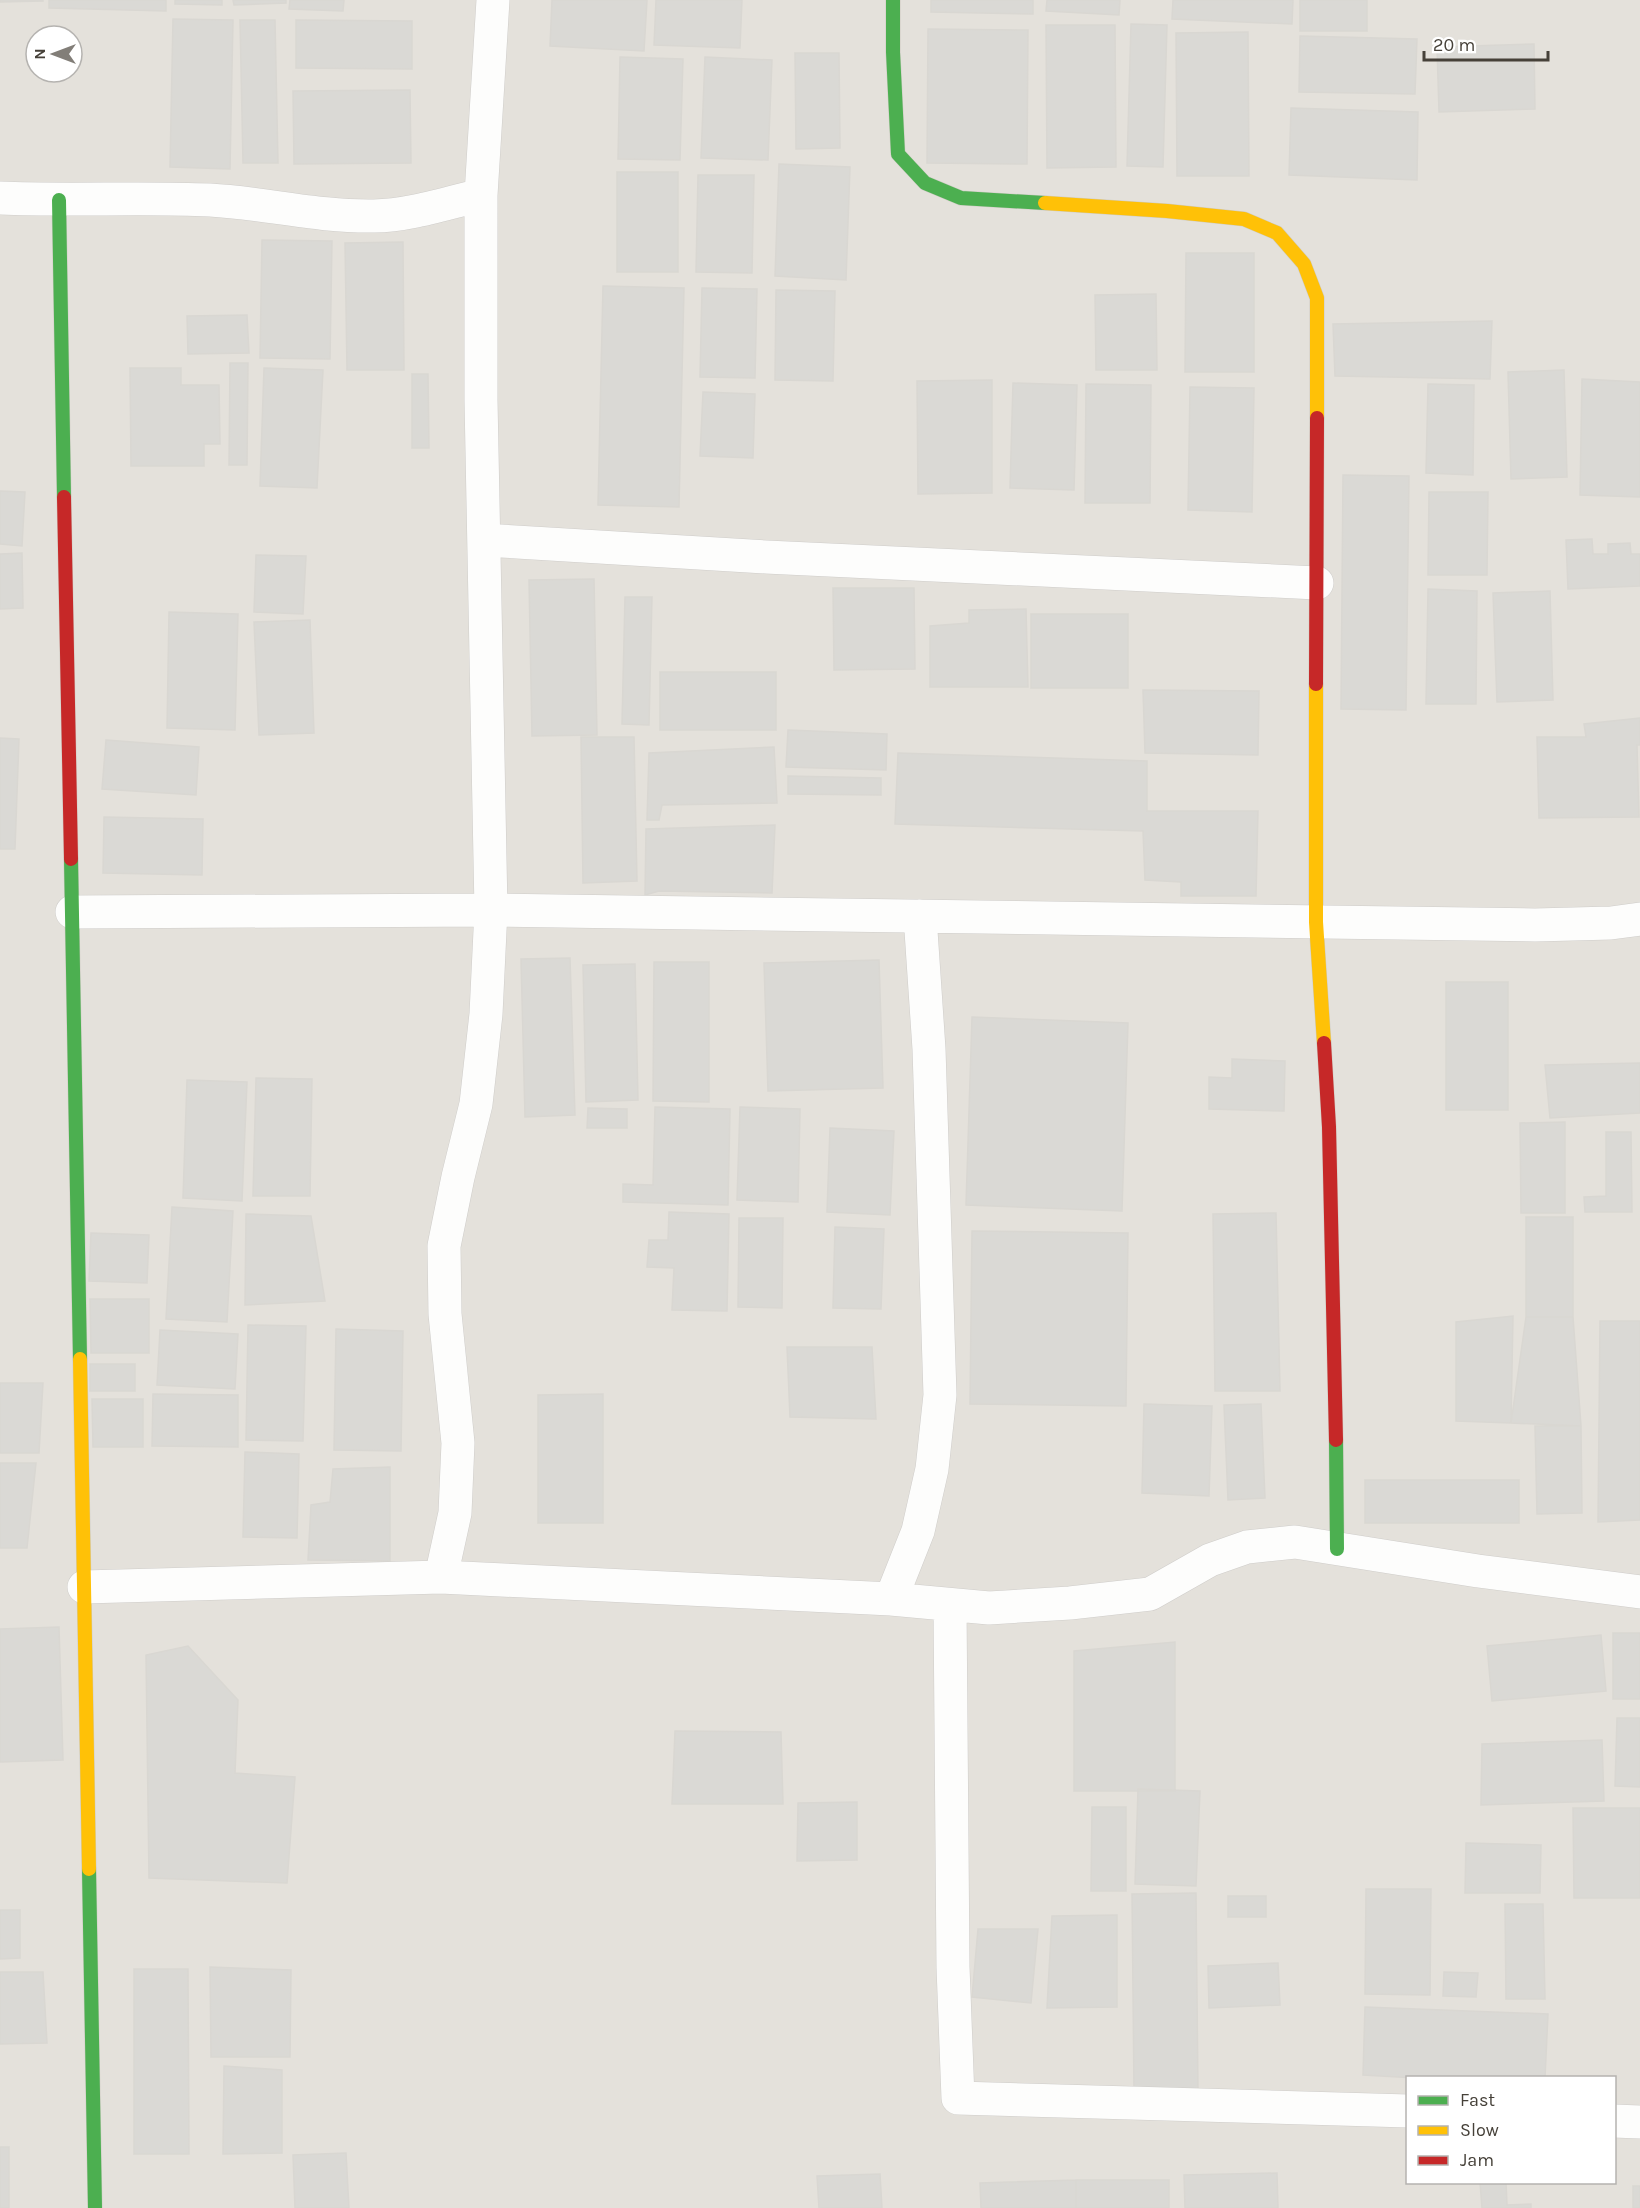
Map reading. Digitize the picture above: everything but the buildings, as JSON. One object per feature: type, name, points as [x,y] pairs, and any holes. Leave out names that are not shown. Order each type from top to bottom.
[{"type":"street","points":[[441,1577],[455,1513],[458,1443],[445,1314],[444,1246],[476,1104],[486,1014],[491,910],[481,400],[481,195],[493,0]]},
{"type":"street","points":[[893,0],[898,154],[925,183],[962,198],[1167,211],[1244,219],[1277,233],[1304,264],[1317,298],[1316,922],[1329,1127],[1336,1384],[1337,1549]]},
{"type":"street","points":[[0,198],[59,200],[146,197],[214,200],[312,213],[375,217],[481,195]]},
{"type":"street","points":[[59,200],[94,2208]]},
{"type":"street","points":[[484,540],[766,557],[1317,583]]},
{"type":"street","points":[[72,912],[491,910],[1535,925],[1634,924]]},
{"type":"street","points":[[891,1599],[918,1530],[932,1469],[940,1395],[929,1049],[920,916]]},
{"type":"street","points":[[84,1587],[441,1577],[891,1599],[989,1608],[1070,1603],[1150,1594],[1210,1560],[1247,1547],[1295,1542],[1478,1571],[1640,1592]]},
{"type":"street","points":[[950,1605],[953,1967],[958,2098],[1406,2111]]},
{"type":"street","points":[[1616,2121],[1640,2122]]},
{"type":"shaded area","points":[[0,0],[1640,0],[1640,2208],[0,2208]]},
{"type":"traffic: fast","points":[[893,0],[898,154],[925,183],[961,198],[1045,203]]},
{"type":"traffic: fast","points":[[59,200],[64,497]]},
{"type":"traffic: fast","points":[[71,859],[80,1359]]},
{"type":"traffic: fast","points":[[1336,1440],[1337,1549]]},
{"type":"traffic: fast","points":[[89,1869],[95,2208]]},
{"type":"traffic: slow","points":[[1045,203],[1167,211],[1244,219],[1277,233],[1304,264],[1317,298],[1317,418]]},
{"type":"traffic: slow","points":[[1316,684],[1316,922],[1324,1043]]},
{"type":"traffic: slow","points":[[80,1359],[89,1869]]},
{"type":"traffic: jam","points":[[1316,684],[1317,418]]},
{"type":"traffic: jam","points":[[64,497],[71,859]]},
{"type":"traffic: jam","points":[[1324,1043],[1329,1127],[1336,1440]]}]
